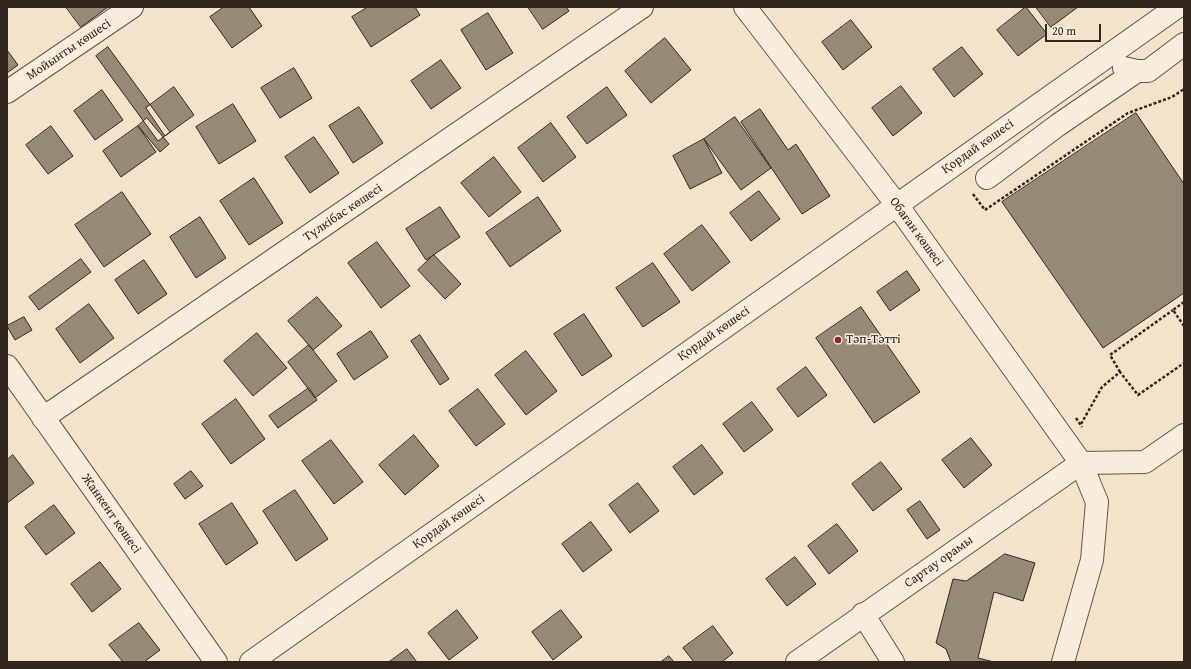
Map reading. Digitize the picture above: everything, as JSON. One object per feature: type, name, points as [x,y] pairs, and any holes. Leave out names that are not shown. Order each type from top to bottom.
[{"type":"street","name":"Мойынты көшесі","points":[[7,92],[132,7]]},
{"type":"street","name":"Түлкібас көшесі","points":[[43,418],[642,7]]},
{"type":"street","name":"Обаған көшесі","points":[[745,7],[897,205],[1081,463],[1097,502],[1092,560],[1063,662]]},
{"type":"street","name":"Қордай көшесі","points":[[251,662],[1177,7]]},
{"type":"street","points":[[1103,59],[1126,69],[1148,71],[1184,44]]},
{"type":"street","points":[[987,178],[1058,125],[1137,71]]},
{"type":"street","name":"Жанкент көшесі","points":[[7,366],[216,662]]},
{"type":"street","points":[[1081,463],[1145,462],[1184,435]]},
{"type":"street","name":"Сартау орамы","points":[[797,662],[863,614],[1081,463]]},
{"type":"street","points":[[863,614],[893,662]]},
{"type":"path","points":[[1184,302],[1110,355],[1120,372],[1138,395],[1184,363]]},
{"type":"path","points":[[1173,310],[1184,326]]},
{"type":"path","points":[[1081,424],[1102,387],[1120,372]]},
{"type":"building","points":[[66,7],[108,7],[81,27]]},
{"type":"building","points":[[224,7],[249,7],[262,26],[232,48],[210,17]]},
{"type":"building","points":[[368,7],[415,7],[420,15],[371,47],[352,17]]},
{"type":"building","points":[[528,7],[566,7],[569,11],[543,29]]},
{"type":"building","points":[[1026,7],[1047,34],[1018,56],[997,30]]},
{"type":"building","points":[[1036,7],[1078,7],[1051,27]]},
{"type":"building","points":[[488,13],[513,53],[486,70],[461,30]]},
{"type":"building","points":[[851,20],[872,47],[843,70],[822,42]]},
{"type":"building","points":[[665,38],[691,70],[651,103],[625,71]]},
{"type":"building","points":[[108,47],[170,132],[158,141],[96,56]]},
{"type":"building","points":[[962,47],[983,74],[954,97],[933,69]]},
{"type":"building","points":[[7,50],[18,65],[7,73]]},
{"type":"building","points":[[441,60],[461,88],[431,109],[411,81]]},
{"type":"building","points":[[294,68],[312,98],[280,118],[261,88]]},
{"type":"building","points":[[901,86],[922,113],[893,136],[872,108]]},
{"type":"building","points":[[174,87],[194,115],[165,136],[146,108]]},
{"type":"building","points":[[607,87],[627,115],[587,144],[567,117]]},
{"type":"building","points":[[102,90],[123,120],[95,140],[74,111]]},
{"type":"building","points":[[233,104],[256,141],[219,164],[196,127]]},
{"type":"building","points":[[359,107],[383,143],[353,163],[329,126]]},
{"type":"building","points":[[760,109],[788,150],[796,144],[830,196],[802,214],[741,122]]},
{"type":"building","points":[[1136,113],[1184,184],[1184,293],[1103,348],[1002,202]]},
{"type":"building","points":[[735,117],[771,168],[741,190],[704,139]]},
{"type":"building","points":[[147,118],[169,144],[160,152],[138,126]]},
{"type":"building","points":[[551,123],[576,157],[543,182],[518,148]]},
{"type":"building","points":[[51,126],[73,156],[48,174],[26,145]]},
{"type":"building","points":[[138,126],[156,152],[121,177],[103,151]]},
{"type":"building","points":[[314,137],[339,173],[310,193],[285,157]]},
{"type":"building","points":[[704,139],[722,173],[690,189],[673,156]]},
{"type":"building","points":[[494,157],[521,192],[489,217],[461,183]]},
{"type":"building","points":[[254,178],[283,223],[249,245],[220,201]]},
{"type":"building","points":[[759,191],[780,219],[751,241],[730,213]]},
{"type":"building","points":[[122,192],[151,234],[104,267],[75,225]]},
{"type":"building","points":[[538,197],[561,231],[510,267],[486,233]]},
{"type":"building","points":[[440,207],[460,237],[426,260],[406,229]]},
{"type":"building","points":[[200,217],[226,258],[196,278],[170,237]]},
{"type":"building","points":[[702,225],[730,262],[692,291],[664,254]]},
{"type":"building","points":[[377,242],[410,286],[381,308],[348,263]]},
{"type":"building","points":[[434,255],[461,284],[445,299],[418,270]]},
{"type":"building","points":[[81,259],[91,272],[39,310],[29,297]]},
{"type":"building","points":[[144,260],[167,294],[138,314],[115,280]]},
{"type":"building","points":[[653,263],[680,302],[643,327],[616,288]]},
{"type":"building","points":[[907,271],[920,290],[890,311],[877,292]]},
{"type":"building","points":[[317,297],[342,326],[313,350],[288,321]]},
{"type":"building","points":[[89,304],[114,338],[80,363],[56,329]]},
{"type":"building","points":[[861,307],[920,392],[874,423],[816,338]]},
{"type":"building","points":[[584,314],[612,356],[582,376],[554,334]]},
{"type":"building","points":[[24,317],[32,330],[15,340],[7,326]]},
{"type":"building","points":[[371,331],[388,357],[354,380],[337,354]]},
{"type":"building","points":[[257,333],[287,368],[253,396],[224,361]]},
{"type":"building","points":[[420,335],[449,379],[440,385],[411,341]]},
{"type":"building","points":[[309,345],[337,381],[315,398],[288,362]]},
{"type":"building","points":[[526,351],[557,391],[526,415],[495,375]]},
{"type":"building","points":[[806,367],[827,395],[798,417],[777,389]]},
{"type":"building","points":[[309,388],[317,400],[278,428],[269,416]]},
{"type":"building","points":[[478,389],[505,424],[476,446],[449,411]]},
{"type":"building","points":[[236,399],[265,439],[231,464],[202,424]]},
{"type":"building","points":[[752,402],[773,430],[744,452],[723,424]]},
{"type":"building","points":[[414,435],[439,466],[405,495],[379,465]]},
{"type":"building","points":[[971,438],[992,465],[964,488],[942,460]]},
{"type":"building","points":[[331,440],[363,482],[334,504],[302,461]]},
{"type":"building","points":[[702,445],[723,473],[694,495],[673,467]]},
{"type":"building","points":[[13,455],[34,483],[7,503],[7,460]]},
{"type":"building","points":[[881,462],[902,489],[873,511],[852,484]]},
{"type":"building","points":[[191,471],[203,486],[185,499],[174,484]]},
{"type":"building","points":[[638,483],[659,511],[630,533],[609,505]]},
{"type":"building","points":[[295,490],[328,539],[296,561],[263,511]]},
{"type":"building","points":[[920,501],[940,530],[927,539],[907,510]]},
{"type":"building","points":[[232,503],[258,543],[226,565],[199,524]]},
{"type":"building","points":[[54,505],[75,533],[46,555],[25,527]]},
{"type":"building","points":[[591,522],[612,550],[583,572],[562,544]]},
{"type":"building","points":[[837,524],[858,551],[829,574],[808,546]]},
{"type":"building","points":[[1005,554],[1035,563],[1023,601],[994,592],[978,658],[994,662],[951,662],[946,649],[936,643],[953,579],[966,581]]},
{"type":"building","points":[[795,557],[816,584],[787,606],[766,579]]},
{"type":"building","points":[[100,562],[121,589],[92,612],[71,584]]},
{"type":"building","points":[[457,610],[478,638],[449,660],[428,633]]},
{"type":"building","points":[[561,610],[582,637],[553,660],[532,632]]},
{"type":"building","points":[[139,623],[160,650],[144,662],[123,662],[109,645]]},
{"type":"building","points":[[713,626],[733,653],[722,662],[694,662],[683,648]]},
{"type":"building","points":[[407,649],[417,662],[389,662]]},
{"type":"building","points":[[669,656],[674,662],[661,662]]},
{"type":"place","name":"Тәп-Тәтті","points":[[838,340]]}]
